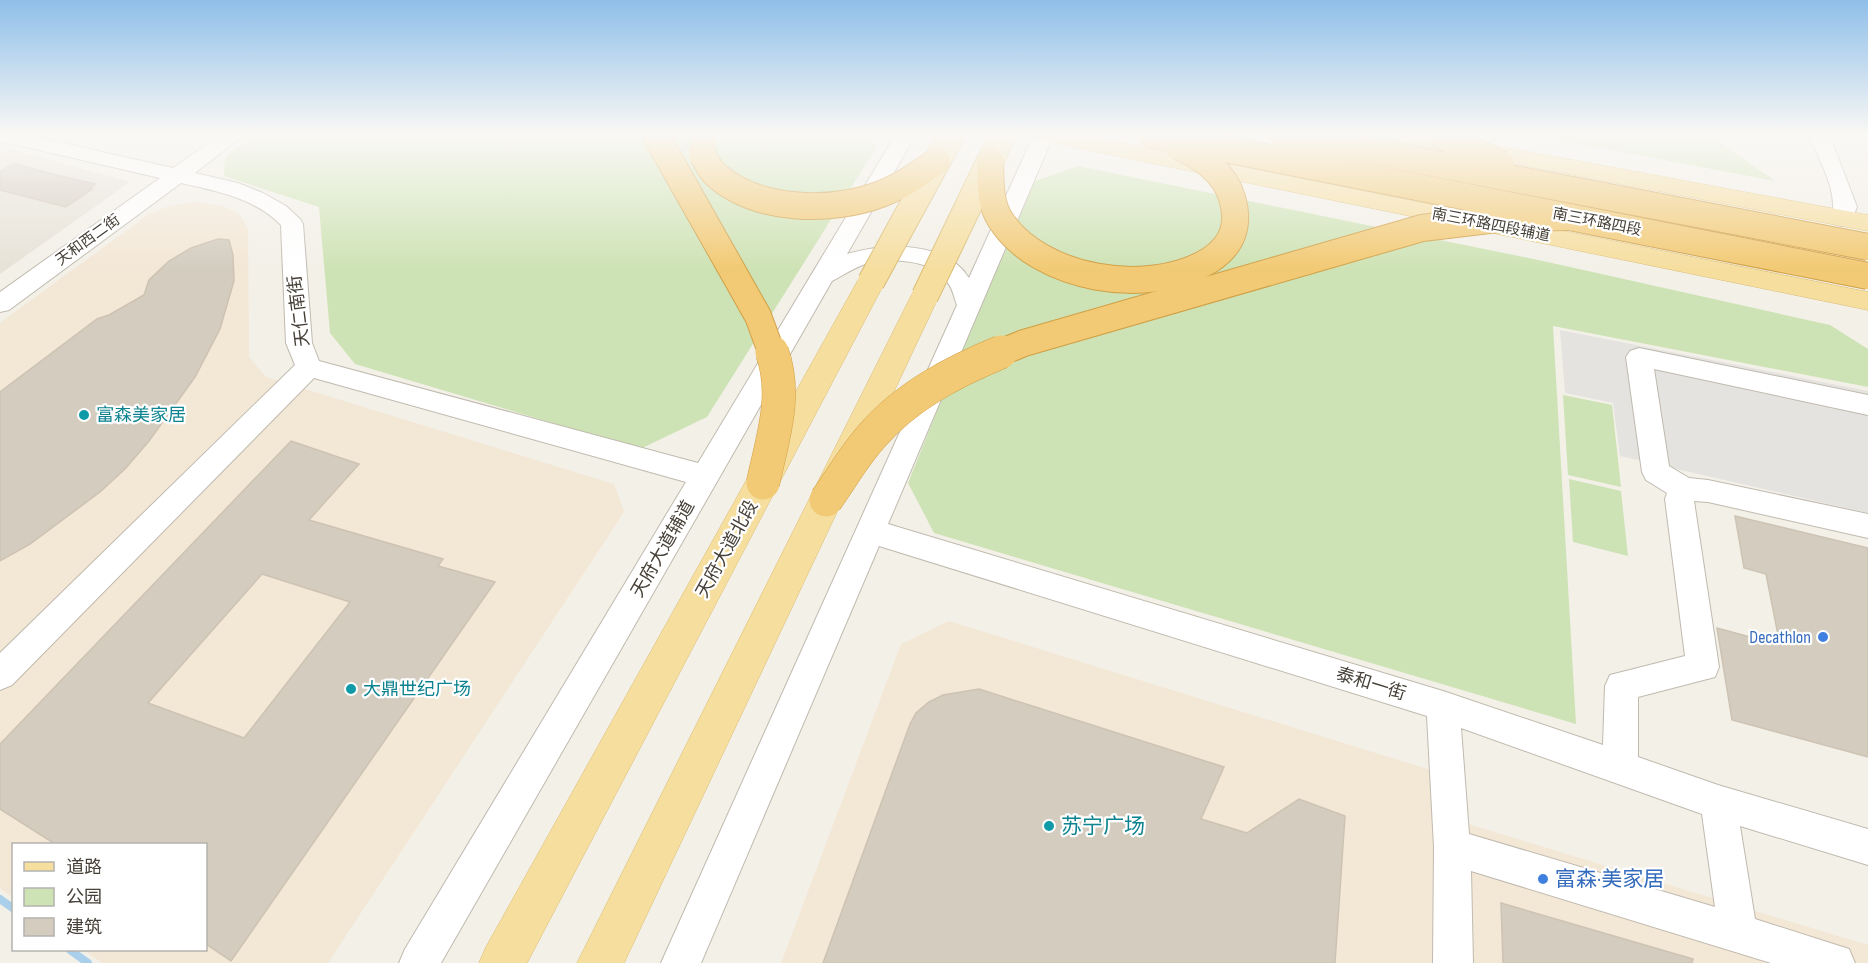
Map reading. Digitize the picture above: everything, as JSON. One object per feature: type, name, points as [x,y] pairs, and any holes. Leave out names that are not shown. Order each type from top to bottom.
[{"type":"highway","points":[[680,179],[758,316],[777,367],[780,402],[763,483]]},
{"type":"highway","points":[[723,179],[739,190],[774,201],[808,205],[841,204],[870,197],[911,179]]},
{"type":"highway","points":[[994,179],[992,201],[1000,220],[1022,244],[1045,259],[1078,272],[1118,279],[1150,280],[1184,273],[1207,262],[1227,247],[1238,228],[1238,209],[1230,191],[1220,179]]},
{"type":"highway","name":"南三环路四段","points":[[1375,179],[1868,276]]},
{"type":"highway","name":"南三环路四段","points":[[1517,179],[1868,247]]},
{"type":"highway","points":[[1540,179],[1564,188]]},
{"type":"highway","points":[[826,500],[877,430],[913,398],[962,368],[1024,343],[1422,228],[1506,218],[1569,217]]},
{"type":"main road","name":"天府大道北段","points":[[502,963],[927,179]]},
{"type":"main road","points":[[600,963],[982,179]]},
{"type":"main road","name":"南三环路四段辅道","points":[[1265,179],[1868,301]]},
{"type":"main road","points":[[1336,179],[1369,200]]},
{"type":"main road","points":[[1631,179],[1868,224]]},
{"type":"street","name":"天和西二街","points":[[0,289],[162,179]]},
{"type":"street","name":"天和西二街","points":[[0,304],[163,179]]},
{"type":"street","name":"天仁南街","points":[[187,179],[230,188],[262,200],[281,211],[292,224],[299,343],[309,367],[706,476]]},
{"type":"street","name":"天府大道辅道","points":[[419,963],[880,179]]},
{"type":"street","points":[[681,963],[1024,179]]},
{"type":"street","points":[[1837,179],[1846,207],[1842,219]]},
{"type":"street","points":[[1856,179],[1868,207]]},
{"type":"street","points":[[823,276],[855,260],[877,255],[906,255],[930,261],[952,273],[963,288],[969,306]]},
{"type":"street","points":[[1868,405],[1639,357],[1656,472],[1683,489],[1708,491],[1868,526]]},
{"type":"street","points":[[0,675],[309,367]]},
{"type":"street","points":[[1620,766],[1622,686],[1703,667],[1679,499],[1683,489]]},
{"type":"street","name":"泰和一街","points":[[870,531],[1443,706],[1718,802],[1868,847]]},
{"type":"street","points":[[1443,706],[1452,848],[1453,963]]},
{"type":"street","points":[[1718,802],[1738,934]]},
{"type":"street","points":[[1452,848],[1835,963]]},
{"type":"shaded area","points":[[0,179],[119,179],[130,182],[0,274]]},
{"type":"shaded area","points":[[195,202],[224,206],[240,215],[248,229],[249,357],[266,377],[614,484],[624,512],[328,963],[102,963],[85,951],[207,951],[207,843],[12,843],[12,897],[0,888],[0,323],[149,214],[169,206]]},
{"type":"shaded area","points":[[1560,330],[1868,391],[1868,513],[1620,456],[1613,403],[1565,393]]},
{"type":"shaded area","points":[[949,621],[1434,771],[1435,814],[1868,945],[1868,963],[781,963],[901,644]]},
{"type":"green space","points":[[233,179],[857,179],[707,417],[640,449],[355,364],[330,333],[319,207]]},
{"type":"green space","points":[[1041,179],[1141,179],[1543,261],[1830,325],[1868,349],[1868,387],[1553,326],[1576,724],[934,533],[908,483],[991,277],[1035,181]]},
{"type":"green space","points":[[1563,395],[1612,405],[1621,487],[1568,475]]},
{"type":"green space","points":[[1569,479],[1621,491],[1628,556],[1573,542]]},
{"type":"building","points":[[0,179],[73,179],[95,184],[89,189],[92,189],[66,207],[0,190]]},
{"type":"building","name":"富森美家居","points":[[218,239],[229,240],[233,255],[234,281],[220,329],[195,377],[149,441],[125,469],[100,492],[30,544],[0,561],[0,392],[97,319],[109,315],[144,295],[149,280],[169,261],[191,248]]},
{"type":"building","name":"大鼎世纪广场","points":[[291,441],[359,464],[309,520],[443,559],[438,566],[495,582],[231,961],[207,945],[207,843],[53,843],[0,809],[0,744]],"holes":[[[262,574],[350,602],[244,738],[148,703]]]},
{"type":"building","name":"Decathlon","points":[[1735,516],[1868,548],[1868,757],[1732,720],[1717,628],[1780,645],[1766,574],[1744,568]]},
{"type":"building","name":"苏宁广场","points":[[979,689],[1224,767],[1201,819],[1247,833],[1299,799],[1345,816],[1335,963],[823,963],[916,713],[929,702],[943,695]]},
{"type":"building","points":[[1501,903],[1693,959],[1692,963],[1503,963]]},
{"type":"waterway","points":[[0,899],[12,908]]},
{"type":"waterway","points":[[71,951],[88,963]]},
{"type":"place","name":"富森美家居","points":[[84,415]]},
{"type":"place","name":"Decathlon","points":[[1823,637]]},
{"type":"place","name":"大鼎世纪广场","points":[[351,689]]},
{"type":"place","name":"苏宁广场","points":[[1049,826]]},
{"type":"place","name":"富森·美家居","points":[[1543,879]]}]
